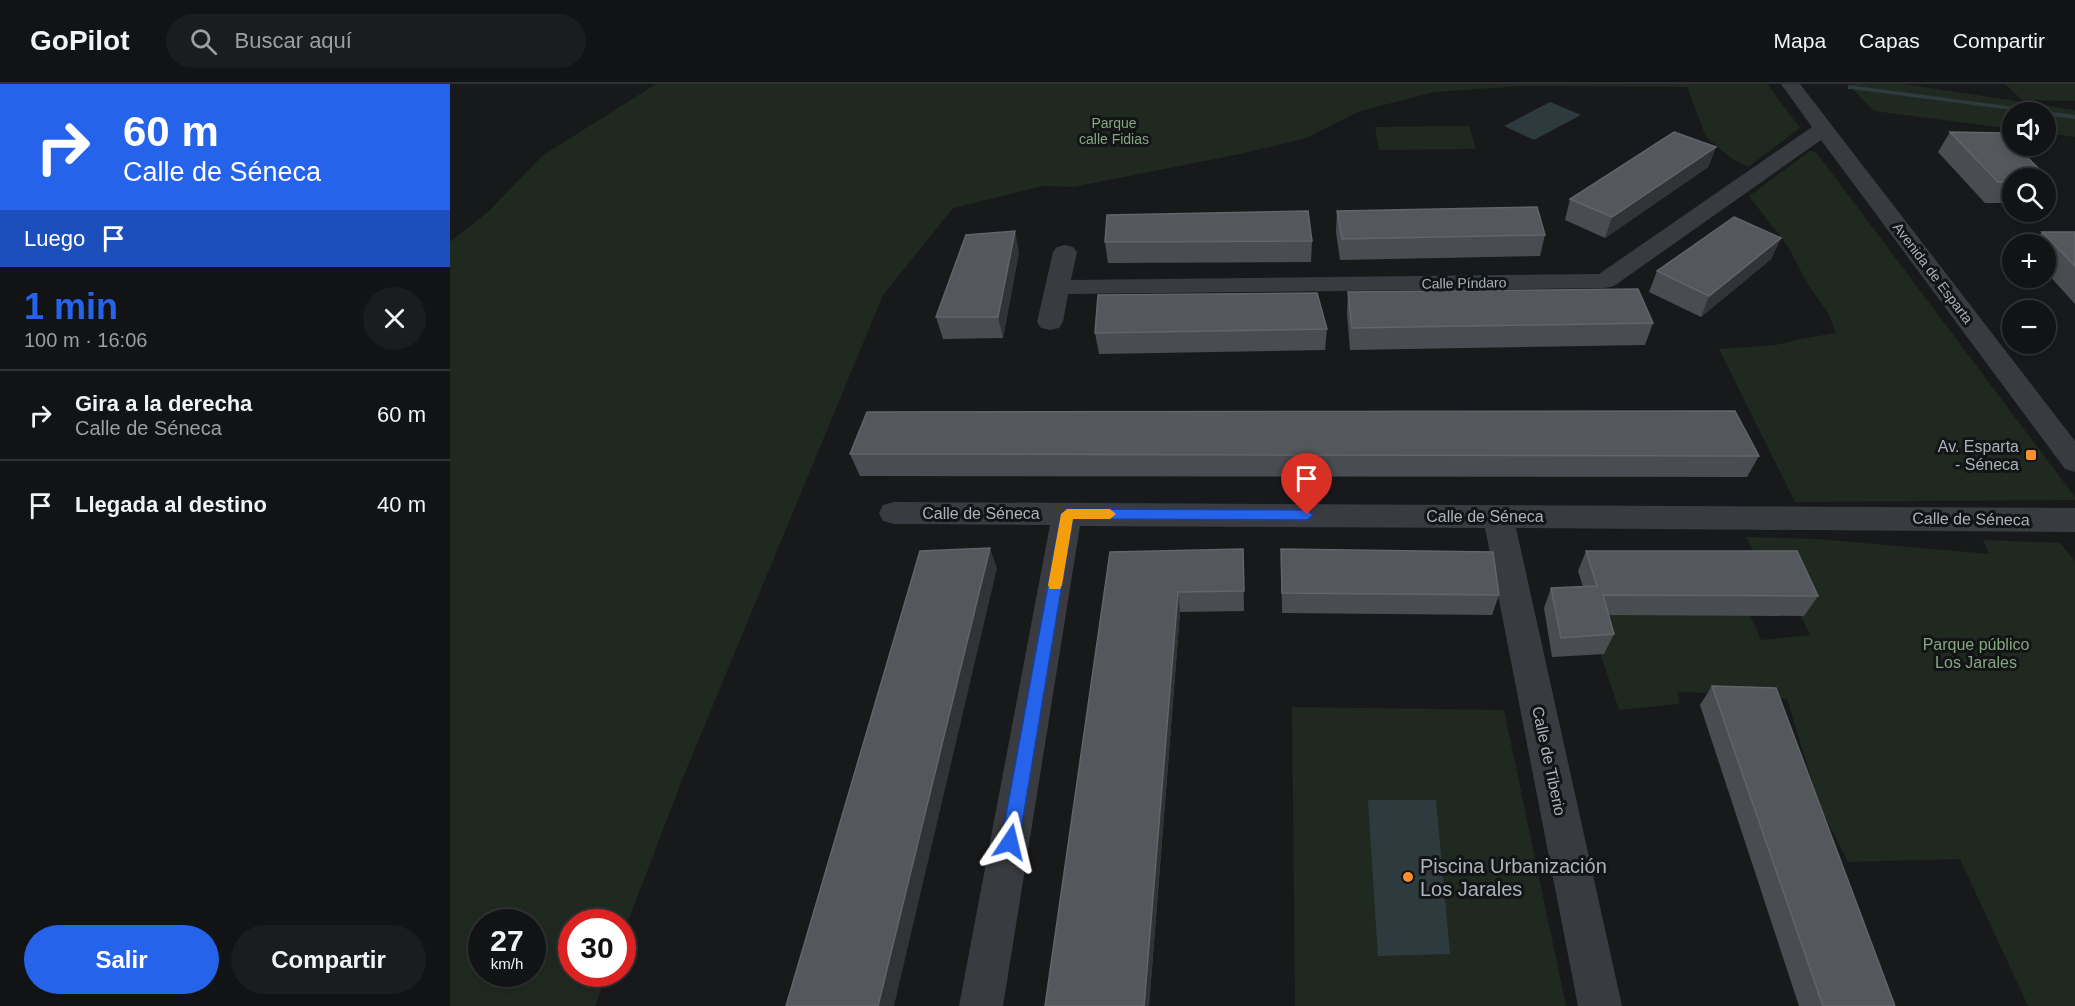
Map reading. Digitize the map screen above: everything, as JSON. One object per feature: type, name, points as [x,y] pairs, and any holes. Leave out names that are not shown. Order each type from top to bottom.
[{"type":"street","name":"Avenida de Esparta","points":[[1790,84],[2075,462]]},
{"type":"street","name":"Calle Píndaro","points":[[1057,287],[1605,281],[1823,129]]},
{"type":"street","points":[[1050,322],[1065,252]]},
{"type":"street","name":"Calle de Séneca","points":[[894,513],[2075,520]]},
{"type":"street","points":[[981,1006],[1067,514]]},
{"type":"street","name":"Calle de Tiberio","points":[[1498,516],[1600,1006]]},
{"type":"green space","name":"Parque calle Fidias","points":[[656,84],[1767,84],[1800,128],[1748,167],[1731,158],[1706,137],[1687,87],[1522,86],[1435,92],[1360,111],[1306,138],[1240,154],[1073,187],[1042,186],[953,208],[883,295],[684,775],[633,909],[558,909],[558,987],[602,987],[595,1006],[450,1006],[450,242],[489,211],[542,156]]},
{"type":"green space","points":[[1848,84],[1904,84],[2022,102],[2002,102],[2002,128],[1874,111]]},
{"type":"green space","points":[[2005,84],[2075,84],[2075,101],[2022,100]]},
{"type":"green space","points":[[2056,107],[2075,110],[2075,137],[2056,134]]},
{"type":"green space","points":[[1469,126],[1476,149],[1379,150],[1375,127]]},
{"type":"green space","points":[[1810,151],[1816,152],[2075,500],[1795,502],[1719,349],[1776,345],[1836,333],[1828,313],[1807,283],[1789,248],[1749,196]]},
{"type":"green space","name":"Parque público Los Jarales","points":[[1746,537],[1818,539],[1989,554],[1983,540],[2060,543],[2075,561],[2075,1006],[2028,1006],[1960,859],[1848,862],[1820,807],[1787,699],[1750,697],[1746,694],[1678,692],[1679,704],[1619,710],[1586,610],[1748,610],[1761,640],[1810,635],[1776,565],[1760,564]]},
{"type":"green space","points":[[1292,707],[1504,710],[1566,1006],[1295,1006]]},
{"type":"shaded area","points":[[1550,102],[1581,115],[1534,140],[1504,126]]},
{"type":"shaded area","name":"Piscina Urbanización Los Jarales","points":[[1368,800],[1436,800],[1450,954],[1378,956]]},
{"type":"building","points":[[1674,132],[1716,147],[1612,217],[1570,199]]},
{"type":"building","points":[[1950,132],[2002,133],[2002,156],[2026,156],[2038,168],[2002,168],[2002,182],[1998,182]]},
{"type":"building","points":[[1537,207],[1545,235],[1342,239],[1337,211]]},
{"type":"building","points":[[1308,211],[1312,241],[1105,242],[1107,215]]},
{"type":"building","points":[[1734,217],[1781,238],[1709,296],[1657,271]]},
{"type":"building","points":[[1015,231],[998,317],[936,317],[966,235]]},
{"type":"building","points":[[2042,232],[2075,232],[2075,266],[2056,246],[2056,234]]},
{"type":"building","points":[[1638,289],[1653,323],[1352,328],[1348,292]]},
{"type":"building","points":[[1317,293],[1327,329],[1095,333],[1098,295]]},
{"type":"building","points":[[1735,411],[1759,456],[850,454],[867,412]]},
{"type":"building","points":[[990,548],[878,1006],[786,1006],[920,551]]},
{"type":"building","points":[[1243,549],[1244,591],[1178,592],[1144,1006],[1045,1006],[1110,552]]},
{"type":"building","points":[[1281,549],[1493,552],[1499,595],[1282,593]]},
{"type":"building","points":[[1586,551],[1797,551],[1818,596],[1603,595],[1614,634],[1561,638],[1551,588],[1597,586]]},
{"type":"building","points":[[1712,686],[1776,688],[1895,1006],[1823,1006]]},
{"type":"waterway","points":[[1851,87],[2002,107]]},
{"type":"waterway","points":[[2056,114],[2075,117]]},
{"type":"slow traffic","points":[[1055,585],[1067,514],[1110,514]]},
{"type":"place","name":"Av. Esparta - Séneca","points":[[2031,455]]},
{"type":"place","name":"Piscina Urbanización Los Jarales","points":[[1408,877]]},
{"type":"route","points":[[1010,842],[1067,514],[1307,515]]}]
